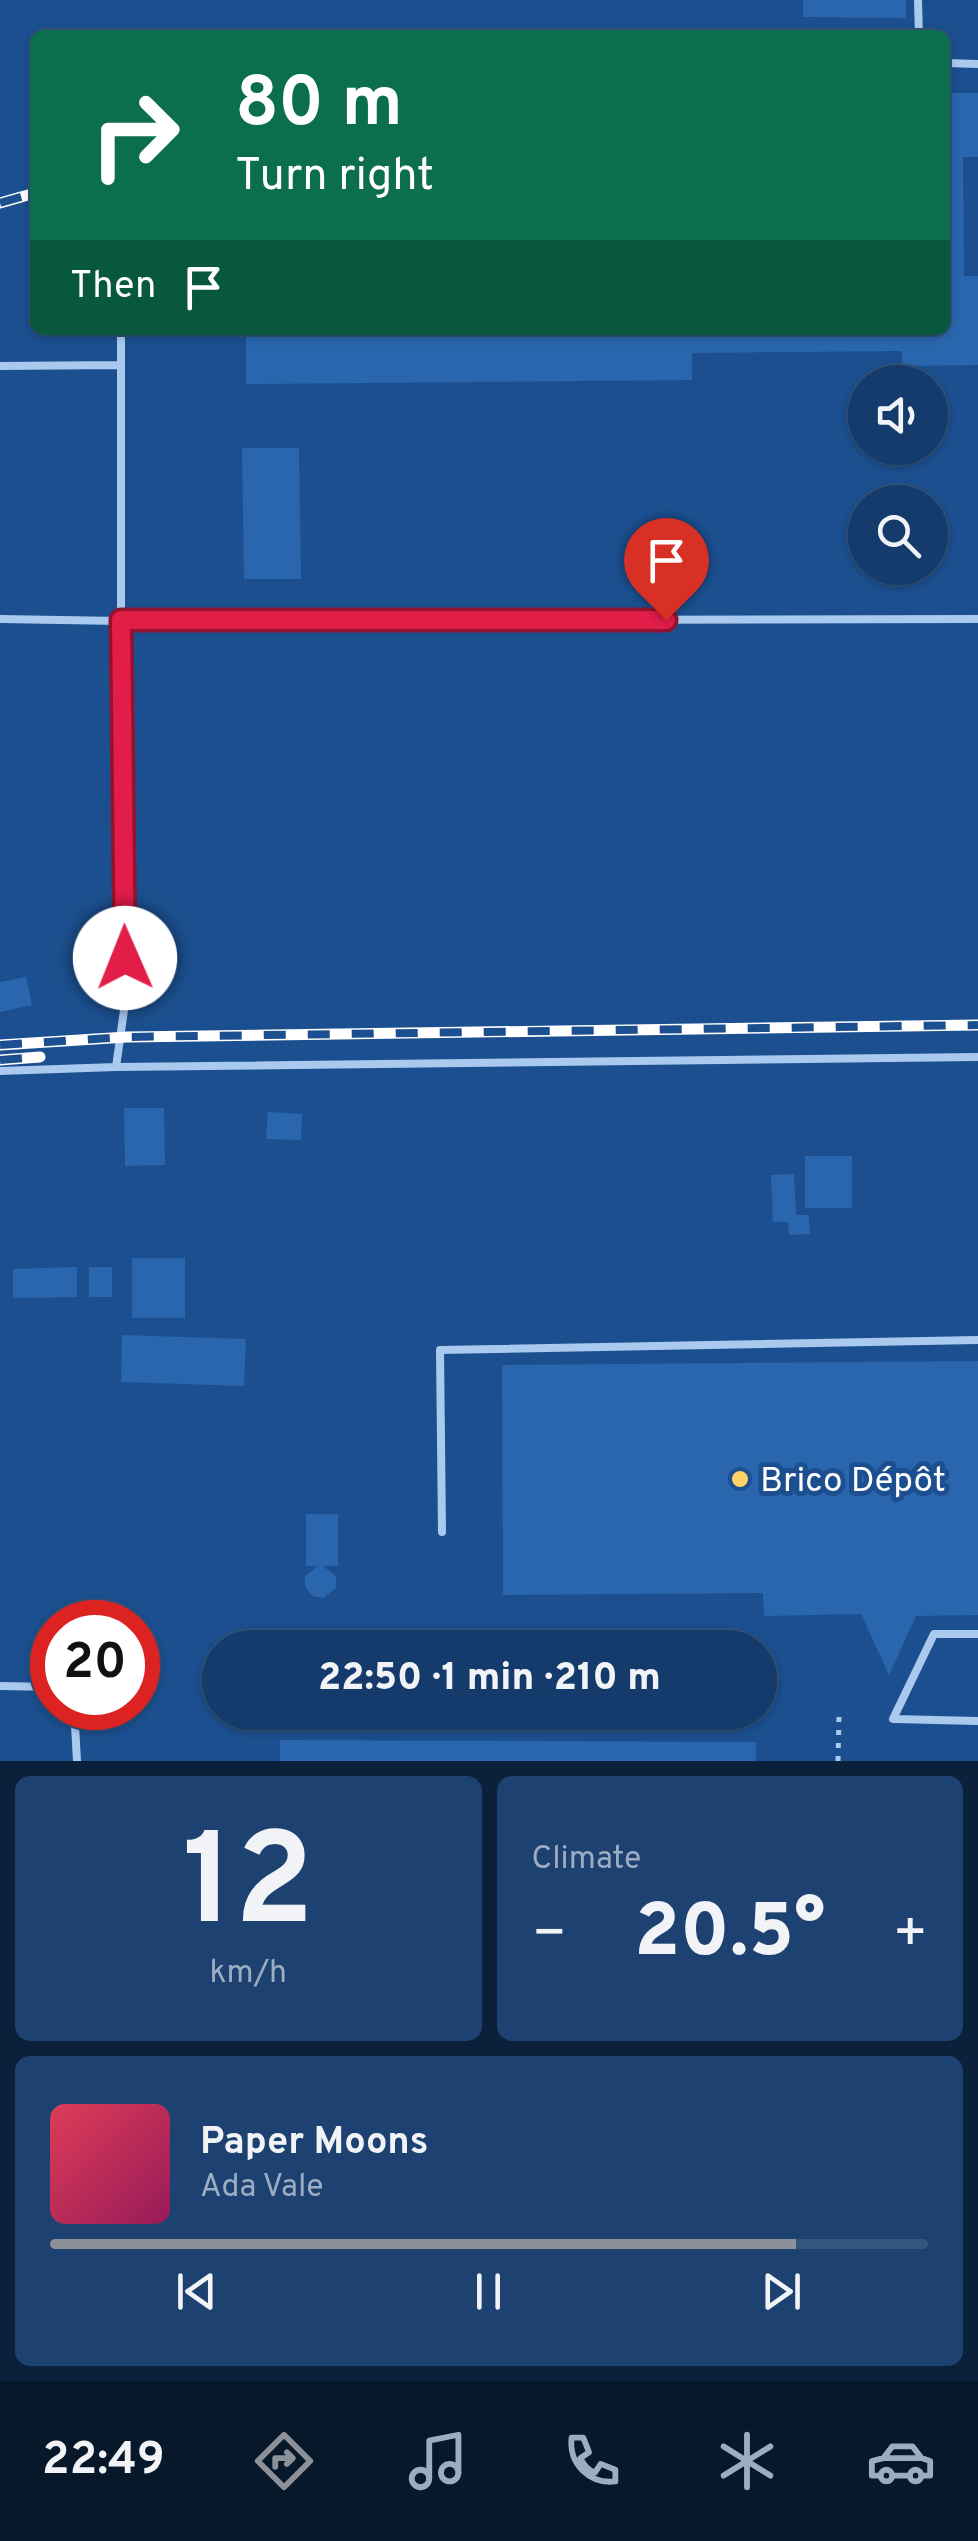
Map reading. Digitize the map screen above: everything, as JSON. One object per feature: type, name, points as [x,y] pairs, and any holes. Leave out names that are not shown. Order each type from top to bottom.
[{"type":"lane","points":[[918,0],[918,30]]},
{"type":"lane","points":[[950,64],[978,64]]},
{"type":"lane","points":[[116,1067],[126,996],[120,335]]},
{"type":"lane","points":[[0,366],[120,365]]},
{"type":"lane","points":[[0,619],[978,619]]},
{"type":"lane","points":[[0,1071],[978,1058]]},
{"type":"lane","points":[[442,1532],[440,1350],[978,1340]]},
{"type":"lane","points":[[978,1634],[934,1634],[893,1719],[978,1721]]},
{"type":"lane","points":[[0,1686],[30,1686]]},
{"type":"lane","points":[[75,1730],[76,1761]]},
{"type":"path","points":[[838,1761],[839,1716]]},
{"type":"building","points":[[803,0],[906,0],[906,18],[803,17]]},
{"type":"building","points":[[950,93],[978,93],[978,157],[963,157],[964,276],[978,276],[978,365],[902,365],[902,351],[692,353],[692,380],[246,384],[246,335],[950,335]]},
{"type":"building","points":[[242,448],[299,448],[301,579],[244,579]]},
{"type":"building","points":[[90,927],[114,927],[115,963],[90,963]]},
{"type":"building","points":[[26,977],[32,1005],[0,1012],[0,982]]},
{"type":"building","points":[[124,1108],[164,1108],[165,1165],[125,1166]]},
{"type":"building","points":[[268,1112],[302,1114],[301,1140],[266,1139]]},
{"type":"building","points":[[805,1156],[852,1156],[852,1208],[805,1208]]},
{"type":"building","points":[[794,1174],[796,1215],[809,1215],[810,1234],[789,1235],[788,1222],[773,1222],[771,1175]]},
{"type":"building","points":[[132,1258],[185,1258],[185,1318],[132,1318]]},
{"type":"building","points":[[77,1267],[77,1297],[13,1298],[13,1269]]},
{"type":"building","points":[[89,1267],[112,1267],[112,1297],[89,1297]]},
{"type":"building","points":[[122,1335],[246,1339],[244,1386],[121,1382]]},
{"type":"building","name":"Brico Dépôt","points":[[978,1361],[978,1615],[916,1616],[889,1675],[861,1614],[764,1616],[763,1593],[503,1595],[502,1365]]},
{"type":"building","points":[[306,1514],[338,1514],[338,1566],[323,1566],[336,1576],[336,1588],[323,1598],[312,1596],[305,1587],[305,1576],[318,1566],[306,1566]]},
{"type":"building","points":[[280,1740],[756,1742],[756,1761],[280,1761]]},
{"type":"railway","points":[[0,203],[30,194]]},
{"type":"railway","points":[[0,1045],[127,1037],[978,1025]]},
{"type":"railway","points":[[0,1060],[40,1057]]},
{"type":"place","name":"Brico Dépôt","points":[[740,1479]]},
{"type":"route","points":[[125,958],[121,620],[666,620]]}]
